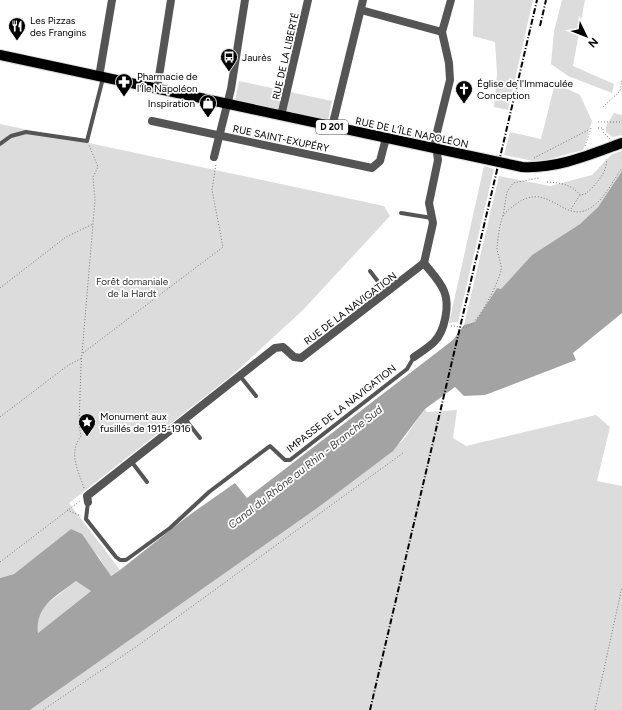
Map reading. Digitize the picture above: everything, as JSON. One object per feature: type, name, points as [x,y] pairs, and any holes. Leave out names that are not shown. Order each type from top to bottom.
[{"type":"main road","name":"RUE DE L'ÎLE NAPOLÉON","points":[[0,55],[522,168],[537,168],[561,164],[622,143]]},
{"type":"street","points":[[101,77],[112,0]]},
{"type":"street","points":[[157,89],[171,0]]},
{"type":"street","points":[[214,157],[228,105],[245,0]]},
{"type":"street","name":"RUE DE LA LIBERTÉ","points":[[281,116],[308,0]]},
{"type":"street","points":[[332,127],[363,0]]},
{"type":"street","points":[[424,263],[433,223],[429,203],[438,160],[435,140],[450,80],[450,63],[442,32],[451,0]]},
{"type":"street","points":[[361,10],[442,32]]},
{"type":"street","name":"RUE SAINT-EXUPÉRY","points":[[152,121],[372,168],[380,161],[386,138]]},
{"type":"street","name":"RUE DE LA NAVIGATION","points":[[87,499],[131,461],[275,348],[283,347],[294,357],[301,358],[424,263]]},
{"type":"street","name":"IMPASSE DE LA NAVIGATION","points":[[414,357],[434,342],[440,333],[447,300],[444,290],[424,263]]},
{"type":"lane","points":[[0,144],[11,136],[26,132],[87,141],[101,77]]},
{"type":"lane","points":[[401,213],[432,218]]},
{"type":"lane","points":[[370,271],[386,292]]},
{"type":"lane","name":"IMPASSE DE LA NAVIGATION","points":[[86,519],[116,558],[126,560],[132,557],[184,516],[209,492],[270,446],[285,460],[290,460],[407,369],[414,357]]},
{"type":"lane","points":[[240,376],[256,396]]},
{"type":"lane","points":[[185,419],[200,438]]},
{"type":"lane","points":[[131,461],[147,482]]},
{"type":"lane","points":[[86,519],[87,499]]},
{"type":"path","points":[[603,107],[620,91],[622,80]]},
{"type":"path","points":[[598,122],[622,122]]},
{"type":"path","points":[[532,159],[591,128],[584,150]]},
{"type":"path","points":[[598,128],[603,128],[606,137],[611,140]]},
{"type":"path","points":[[0,562],[67,510],[87,499],[75,465],[74,445],[81,436],[79,425],[82,354],[95,200],[93,177],[98,167],[87,141]]},
{"type":"path","points":[[571,210],[580,195],[585,194],[592,188],[602,174],[607,163],[606,156]]},
{"type":"path","points":[[82,354],[223,247],[212,190],[215,168],[218,161],[214,157]]},
{"type":"path","points":[[503,216],[521,201],[538,196],[552,201],[566,210],[583,211],[594,206],[622,168]]},
{"type":"path","points":[[443,324],[465,327],[476,319],[496,286],[501,269],[497,248],[507,192],[513,183],[539,178]]},
{"type":"path","points":[[547,182],[562,183],[574,187],[580,195]]},
{"type":"path","points":[[0,288],[66,237],[93,223]]},
{"type":"path","points":[[0,418],[67,366],[82,358]]},
{"type":"path","points":[[43,710],[143,642],[403,453]]},
{"type":"path","points":[[67,510],[86,519]]},
{"type":"path","points":[[595,710],[622,587]]},
{"type":"green space","points":[[474,0],[533,0],[508,110],[494,107],[497,74],[495,42],[473,36]]},
{"type":"green space","points":[[562,0],[585,0],[573,66],[614,84],[612,93],[568,76],[551,64],[554,31]]},
{"type":"green space","points":[[239,81],[332,101],[328,120],[235,100]]},
{"type":"green space","points":[[555,83],[580,95],[592,121],[583,150],[546,160],[533,161],[504,155],[510,132],[541,139]]},
{"type":"green space","points":[[614,113],[622,115],[622,135],[613,137],[606,132],[606,126]]},
{"type":"green space","name":"Forêt domaniale de la Hardt","points":[[0,124],[384,206],[390,216],[303,310],[230,377],[69,503],[120,570],[110,576],[99,557],[71,529],[14,574],[0,578]]},
{"type":"green space","points":[[622,151],[622,171],[598,207],[580,224],[532,255],[501,289],[497,288],[475,322],[464,325],[499,176],[550,186],[592,175],[612,154]]},
{"type":"green space","points":[[484,166],[494,169],[458,322],[449,323]]},
{"type":"green space","points":[[425,409],[427,412],[457,410],[453,438],[466,446],[596,415],[610,427],[597,481],[622,486],[622,710],[30,710],[316,509],[403,440]]},
{"type":"green space","points":[[76,581],[92,590],[38,633],[38,619],[42,608]]},
{"type":"water","name":"Canal du Rhône au Rhin - Branche Sud","points":[[622,171],[622,313],[573,353],[576,360],[485,395],[464,396],[455,387],[425,409],[393,451],[316,509],[30,710],[0,710],[0,578],[14,574],[71,529],[82,534],[111,576],[188,516],[235,483],[247,498],[453,340],[464,325],[475,322],[497,288],[501,289],[532,255],[580,224],[598,207]],"holes":[[[76,581],[91,591],[38,633],[40,615],[44,608],[55,597]]]},
{"type":"railway","points":[[370,710],[537,0]]},
{"type":"railway","points":[[540,26],[546,0]]},
{"type":"place","name":"Les Pizzas des Frangins","points":[[17,41]]},
{"type":"place","name":"Jaurès","points":[[229,72]]},
{"type":"place","name":"Pharmacie de l'Île Napoléon","points":[[124,97]]},
{"type":"place","name":"Église de l'Immaculée Conception","points":[[464,104]]},
{"type":"place","name":"Inspiration","points":[[208,118]]},
{"type":"place","name":"Monument aux fusillés de 1915-1916","points":[[87,437]]}]
